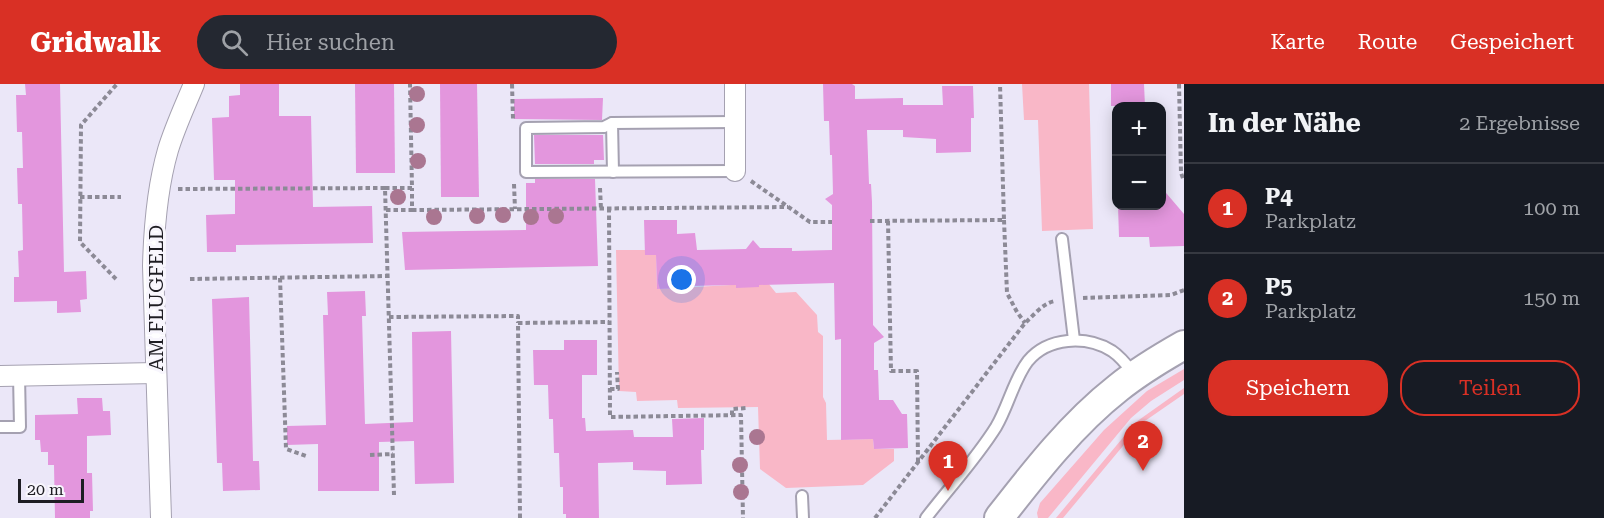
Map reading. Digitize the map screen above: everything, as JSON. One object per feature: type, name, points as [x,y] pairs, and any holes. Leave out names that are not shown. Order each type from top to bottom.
[{"type":"street","name":"AM FLUGFELD","points":[[161,518],[154,225],[168,149],[194,84]]},
{"type":"street","points":[[735,84],[735,171]]},
{"type":"street","points":[[1007,515],[1084,419],[1106,398],[1135,376],[1184,345]]},
{"type":"street","points":[[9,375],[156,374]]},
{"type":"lane","points":[[735,122],[612,123],[604,128],[526,128],[526,172],[735,171]]},
{"type":"lane","points":[[612,123],[613,172]]},
{"type":"lane","points":[[1062,239],[1074,340]]},
{"type":"lane","points":[[926,518],[996,428],[1028,361],[1046,347],[1074,340],[1109,349],[1125,363],[1135,376]]},
{"type":"lane","points":[[0,428],[20,427],[9,375]]},
{"type":"lane","points":[[802,496],[803,518]]},
{"type":"path","points":[[116,279],[80,242],[80,197],[81,125],[117,84]]},
{"type":"path","points":[[410,84],[412,210]]},
{"type":"path","points":[[1000,84],[1008,293],[1025,323]]},
{"type":"path","points":[[1179,84],[1182,111],[1181,173],[1184,181]]},
{"type":"path","points":[[735,171],[810,222],[832,222]]},
{"type":"path","points":[[600,172],[601,209]]},
{"type":"path","points":[[385,188],[394,495]]},
{"type":"path","points":[[184,189],[412,188]]},
{"type":"path","points":[[80,197],[121,196]]},
{"type":"path","points":[[386,210],[788,207]]},
{"type":"path","points":[[609,208],[610,417],[741,415],[743,518]]},
{"type":"path","points":[[870,221],[1004,220]]},
{"type":"path","points":[[888,221],[891,371],[916,371],[918,462]]},
{"type":"path","points":[[190,279],[388,276]]},
{"type":"path","points":[[280,278],[286,449],[306,456]]},
{"type":"path","points":[[1082,298],[1171,295],[1184,290]]},
{"type":"path","points":[[875,518],[1025,323],[1050,302],[1062,299]]},
{"type":"path","points":[[389,317],[518,316],[520,518]]},
{"type":"path","points":[[518,323],[609,322]]},
{"type":"path","points":[[610,389],[618,388],[617,372]]},
{"type":"path","points":[[732,415],[732,409],[747,408]]},
{"type":"path","points":[[370,455],[393,454]]},
{"type":"shaded area","points":[[1022,84],[1089,84],[1093,229],[1042,231],[1038,120],[1024,120]]},
{"type":"shaded area","points":[[616,250],[645,250],[656,255],[657,289],[768,283],[776,293],[796,292],[817,315],[818,332],[823,336],[823,397],[826,403],[827,440],[873,439],[874,449],[894,449],[894,461],[863,485],[786,488],[760,469],[758,407],[678,408],[677,400],[637,401],[636,392],[619,391]]},
{"type":"shaded area","points":[[1184,369],[1184,380],[1151,401],[1131,418],[1048,518],[1038,518],[1040,503],[1104,430],[1147,391]]},
{"type":"shaded area","points":[[1184,388],[1184,394],[1142,423],[1063,518],[1056,518],[1136,422]]},
{"type":"building","points":[[25,84],[60,84],[64,272],[86,271],[87,299],[80,300],[81,312],[57,313],[57,301],[14,302],[14,277],[19,277],[18,251],[23,250],[22,204],[18,204],[17,168],[23,168],[22,132],[17,132],[16,95],[26,95]]},
{"type":"building","points":[[240,84],[279,84],[279,116],[311,116],[313,207],[372,206],[373,243],[236,245],[236,252],[207,252],[206,215],[235,214],[235,180],[214,180],[212,118],[229,117],[229,96],[240,95]]},
{"type":"building","points":[[355,84],[394,84],[395,173],[356,173]]},
{"type":"building","points":[[440,84],[477,84],[479,197],[441,197]]},
{"type":"building","points":[[823,84],[852,84],[855,86],[855,99],[903,98],[903,105],[943,105],[942,86],[973,86],[974,118],[971,118],[971,152],[936,153],[936,139],[903,137],[903,130],[867,130],[872,202],[873,325],[884,337],[874,343],[874,370],[878,370],[879,400],[893,400],[902,414],[907,414],[908,448],[874,449],[873,439],[841,440],[841,339],[835,340],[834,283],[759,285],[759,287],[736,288],[736,285],[690,286],[690,288],[657,289],[656,255],[645,255],[644,220],[677,220],[677,234],[695,233],[697,250],[746,249],[753,240],[760,248],[792,248],[792,251],[832,250],[832,205],[825,199],[833,194],[832,155],[830,155],[829,121],[824,121]]},
{"type":"building","points":[[1111,84],[1144,84],[1145,102],[1112,102],[1111,106]]},
{"type":"building","points":[[603,98],[602,120],[514,119],[514,99]]},
{"type":"building","points":[[534,135],[603,135],[604,160],[594,160],[594,164],[535,164]]},
{"type":"building","points":[[535,179],[595,179],[598,266],[405,270],[402,232],[526,230],[526,183],[535,183]]},
{"type":"building","points":[[1166,193],[1184,214],[1184,246],[1150,247],[1149,237],[1119,237],[1118,210],[1166,210]]},
{"type":"building","points":[[365,291],[366,316],[362,316],[365,424],[413,422],[412,332],[451,331],[454,483],[415,484],[414,441],[379,442],[379,491],[318,491],[318,444],[287,445],[287,426],[326,425],[323,315],[328,315],[327,292]]},
{"type":"building","points":[[249,297],[253,461],[259,461],[260,490],[223,491],[222,463],[217,463],[212,299]]},
{"type":"building","points":[[564,340],[597,340],[597,375],[582,375],[582,418],[585,418],[586,431],[633,430],[634,437],[673,437],[672,419],[704,418],[704,450],[701,450],[702,484],[666,485],[666,471],[633,470],[633,462],[598,463],[599,518],[566,518],[566,514],[563,514],[563,487],[560,487],[559,453],[554,453],[553,419],[549,419],[548,385],[534,385],[533,350],[564,350]]},
{"type":"building","points":[[77,398],[102,398],[103,411],[110,411],[111,435],[87,436],[87,473],[92,473],[93,511],[90,511],[90,518],[55,518],[54,465],[48,465],[48,452],[41,452],[40,440],[35,440],[35,415],[78,414]]},
{"type":"place","name":"P5","points":[[1143,471]]},
{"type":"place","name":"P4","points":[[948,491]]}]
